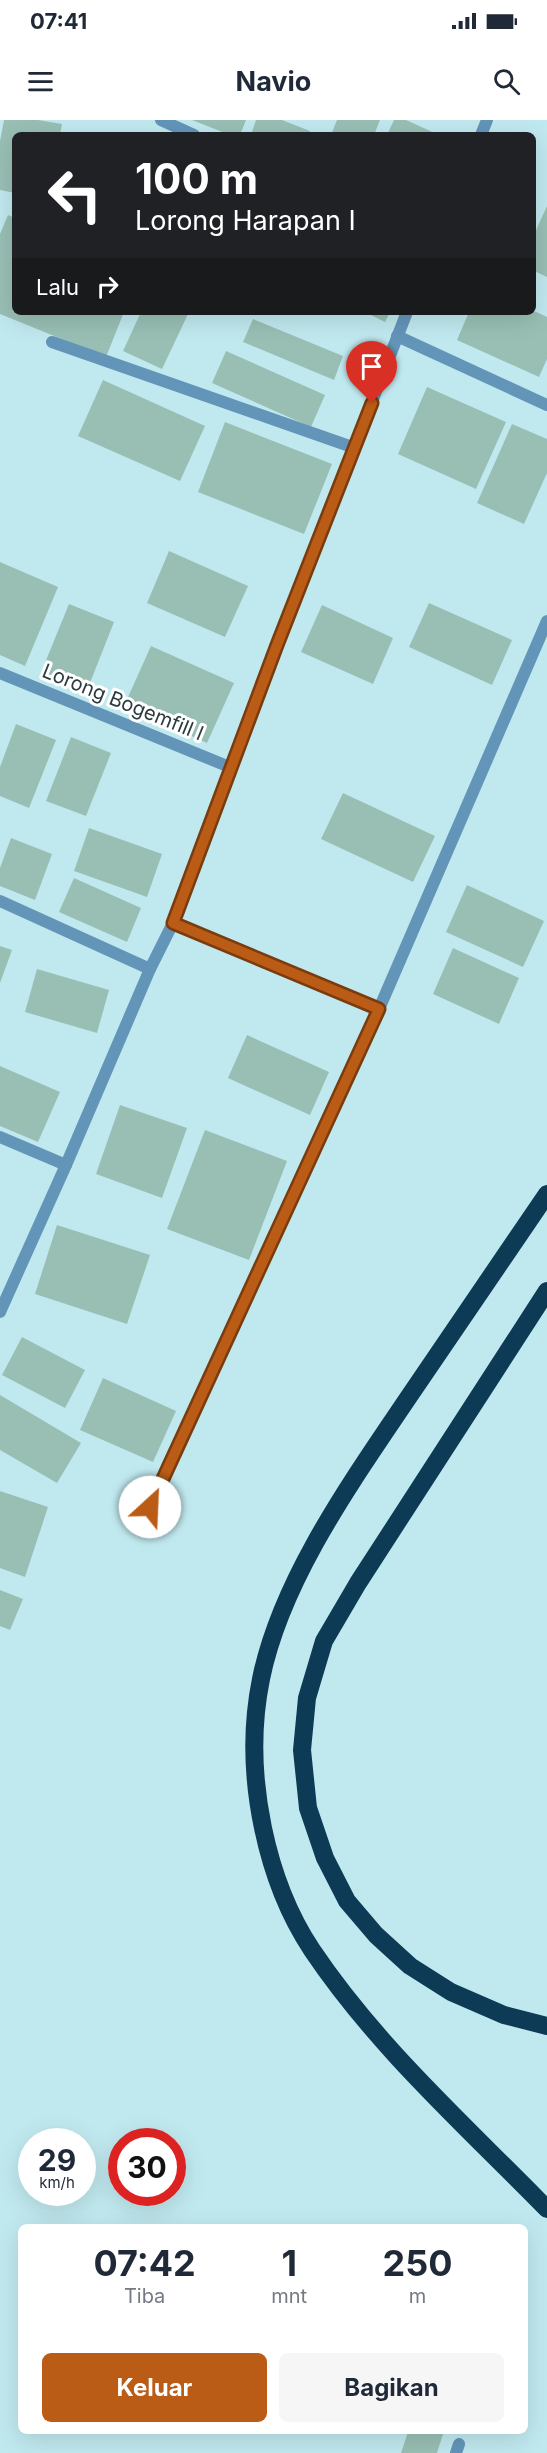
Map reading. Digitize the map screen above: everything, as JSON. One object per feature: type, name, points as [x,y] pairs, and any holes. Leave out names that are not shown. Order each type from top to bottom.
[{"type":"highway","points":[[547,1194],[347,1489],[311,1551],[280,1618],[261,1678],[254,1739],[256,1796],[267,1847],[286,1902],[311,1948],[344,1995],[385,2042],[547,2208]]},
{"type":"highway","points":[[547,1291],[358,1583],[324,1641],[308,1698],[302,1750],[308,1808],[325,1858],[347,1901],[376,1935],[410,1966],[451,1992],[504,2015],[547,2026]]},
{"type":"street","points":[[161,120],[187,132]]},
{"type":"street","points":[[0,1312],[150,969],[173,923],[277,645],[406,315]]},
{"type":"street","points":[[397,336],[547,405]]},
{"type":"street","points":[[52,342],[355,448]]},
{"type":"street","points":[[150,1507],[379,1009],[547,621]]},
{"type":"street","name":"Lorong Bogemfill I","points":[[0,673],[232,768]]},
{"type":"street","points":[[0,901],[150,969]]},
{"type":"street","points":[[173,923],[379,1009]]},
{"type":"street","points":[[0,1137],[66,1165]]},
{"type":"building","points":[[4,120],[38,120],[62,124],[61,132],[12,132],[12,192],[0,190],[0,141]]},
{"type":"building","points":[[192,120],[246,120],[241,132],[222,132]]},
{"type":"building","points":[[256,120],[282,120],[310,131],[310,132],[252,132]]},
{"type":"building","points":[[337,120],[380,120],[375,132],[332,132]]},
{"type":"building","points":[[394,120],[406,120],[432,132],[388,132]]},
{"type":"building","points":[[547,206],[547,277],[536,272],[536,230]]},
{"type":"building","points":[[8,215],[12,217],[12,315],[123,315],[106,357],[0,314],[0,234]]},
{"type":"building","points":[[536,312],[547,317],[547,359],[539,377],[457,340],[468,315],[536,315]]},
{"type":"building","points":[[140,315],[188,315],[162,369],[123,351]]},
{"type":"building","points":[[371,315],[388,315],[385,322]]},
{"type":"building","points":[[253,319],[343,356],[334,380],[243,342]]},
{"type":"building","points":[[226,351],[325,395],[311,427],[212,383]]},
{"type":"building","points":[[103,380],[205,426],[180,481],[78,436]]},
{"type":"building","points":[[427,387],[506,422],[476,489],[398,454]]},
{"type":"building","points":[[225,422],[332,464],[304,534],[198,492]]},
{"type":"building","points":[[512,424],[547,439],[547,473],[524,524],[477,503]]},
{"type":"building","points":[[169,551],[248,586],[225,637],[147,603]]},
{"type":"building","points":[[0,562],[58,587],[25,666],[0,655]]},
{"type":"building","points":[[429,603],[512,640],[492,685],[409,647]]},
{"type":"building","points":[[69,604],[114,622],[86,693],[40,675]]},
{"type":"building","points":[[322,605],[393,638],[373,684],[301,652]]},
{"type":"building","points":[[151,646],[234,683],[207,743],[124,706]]},
{"type":"building","points":[[16,724],[56,740],[29,808],[0,796],[0,767]]},
{"type":"building","points":[[71,737],[111,753],[86,816],[46,801]]},
{"type":"building","points":[[343,793],[435,836],[413,882],[321,839]]},
{"type":"building","points":[[89,828],[162,854],[147,897],[74,871]]},
{"type":"building","points":[[11,838],[52,854],[35,900],[0,886],[0,868]]},
{"type":"building","points":[[74,878],[141,908],[127,942],[59,912]]},
{"type":"building","points":[[467,885],[544,921],[523,967],[446,932]]},
{"type":"building","points":[[0,946],[12,950],[0,983]]},
{"type":"building","points":[[453,948],[519,978],[499,1024],[433,994]]},
{"type":"building","points":[[37,969],[109,990],[97,1033],[25,1012]]},
{"type":"building","points":[[247,1035],[329,1072],[310,1115],[228,1078]]},
{"type":"building","points":[[0,1066],[60,1092],[38,1142],[0,1126]]},
{"type":"building","points":[[120,1105],[187,1128],[162,1198],[96,1174]]},
{"type":"building","points":[[205,1130],[287,1161],[249,1260],[167,1229]]},
{"type":"building","points":[[57,1225],[150,1255],[127,1324],[35,1294]]},
{"type":"building","points":[[22,1337],[85,1370],[65,1408],[2,1375]]},
{"type":"building","points":[[103,1378],[176,1411],[153,1462],[80,1430]]},
{"type":"building","points":[[0,1395],[81,1443],[57,1483],[0,1450]]},
{"type":"building","points":[[0,1491],[48,1507],[25,1577],[0,1568]]},
{"type":"building","points":[[0,1590],[23,1599],[10,1630],[0,1626]]},
{"type":"building","points":[[407,2434],[443,2434],[437,2453],[401,2453]]},
{"type":"route","points":[[150,1507],[379,1009],[173,923],[277,645],[372,403]]}]
